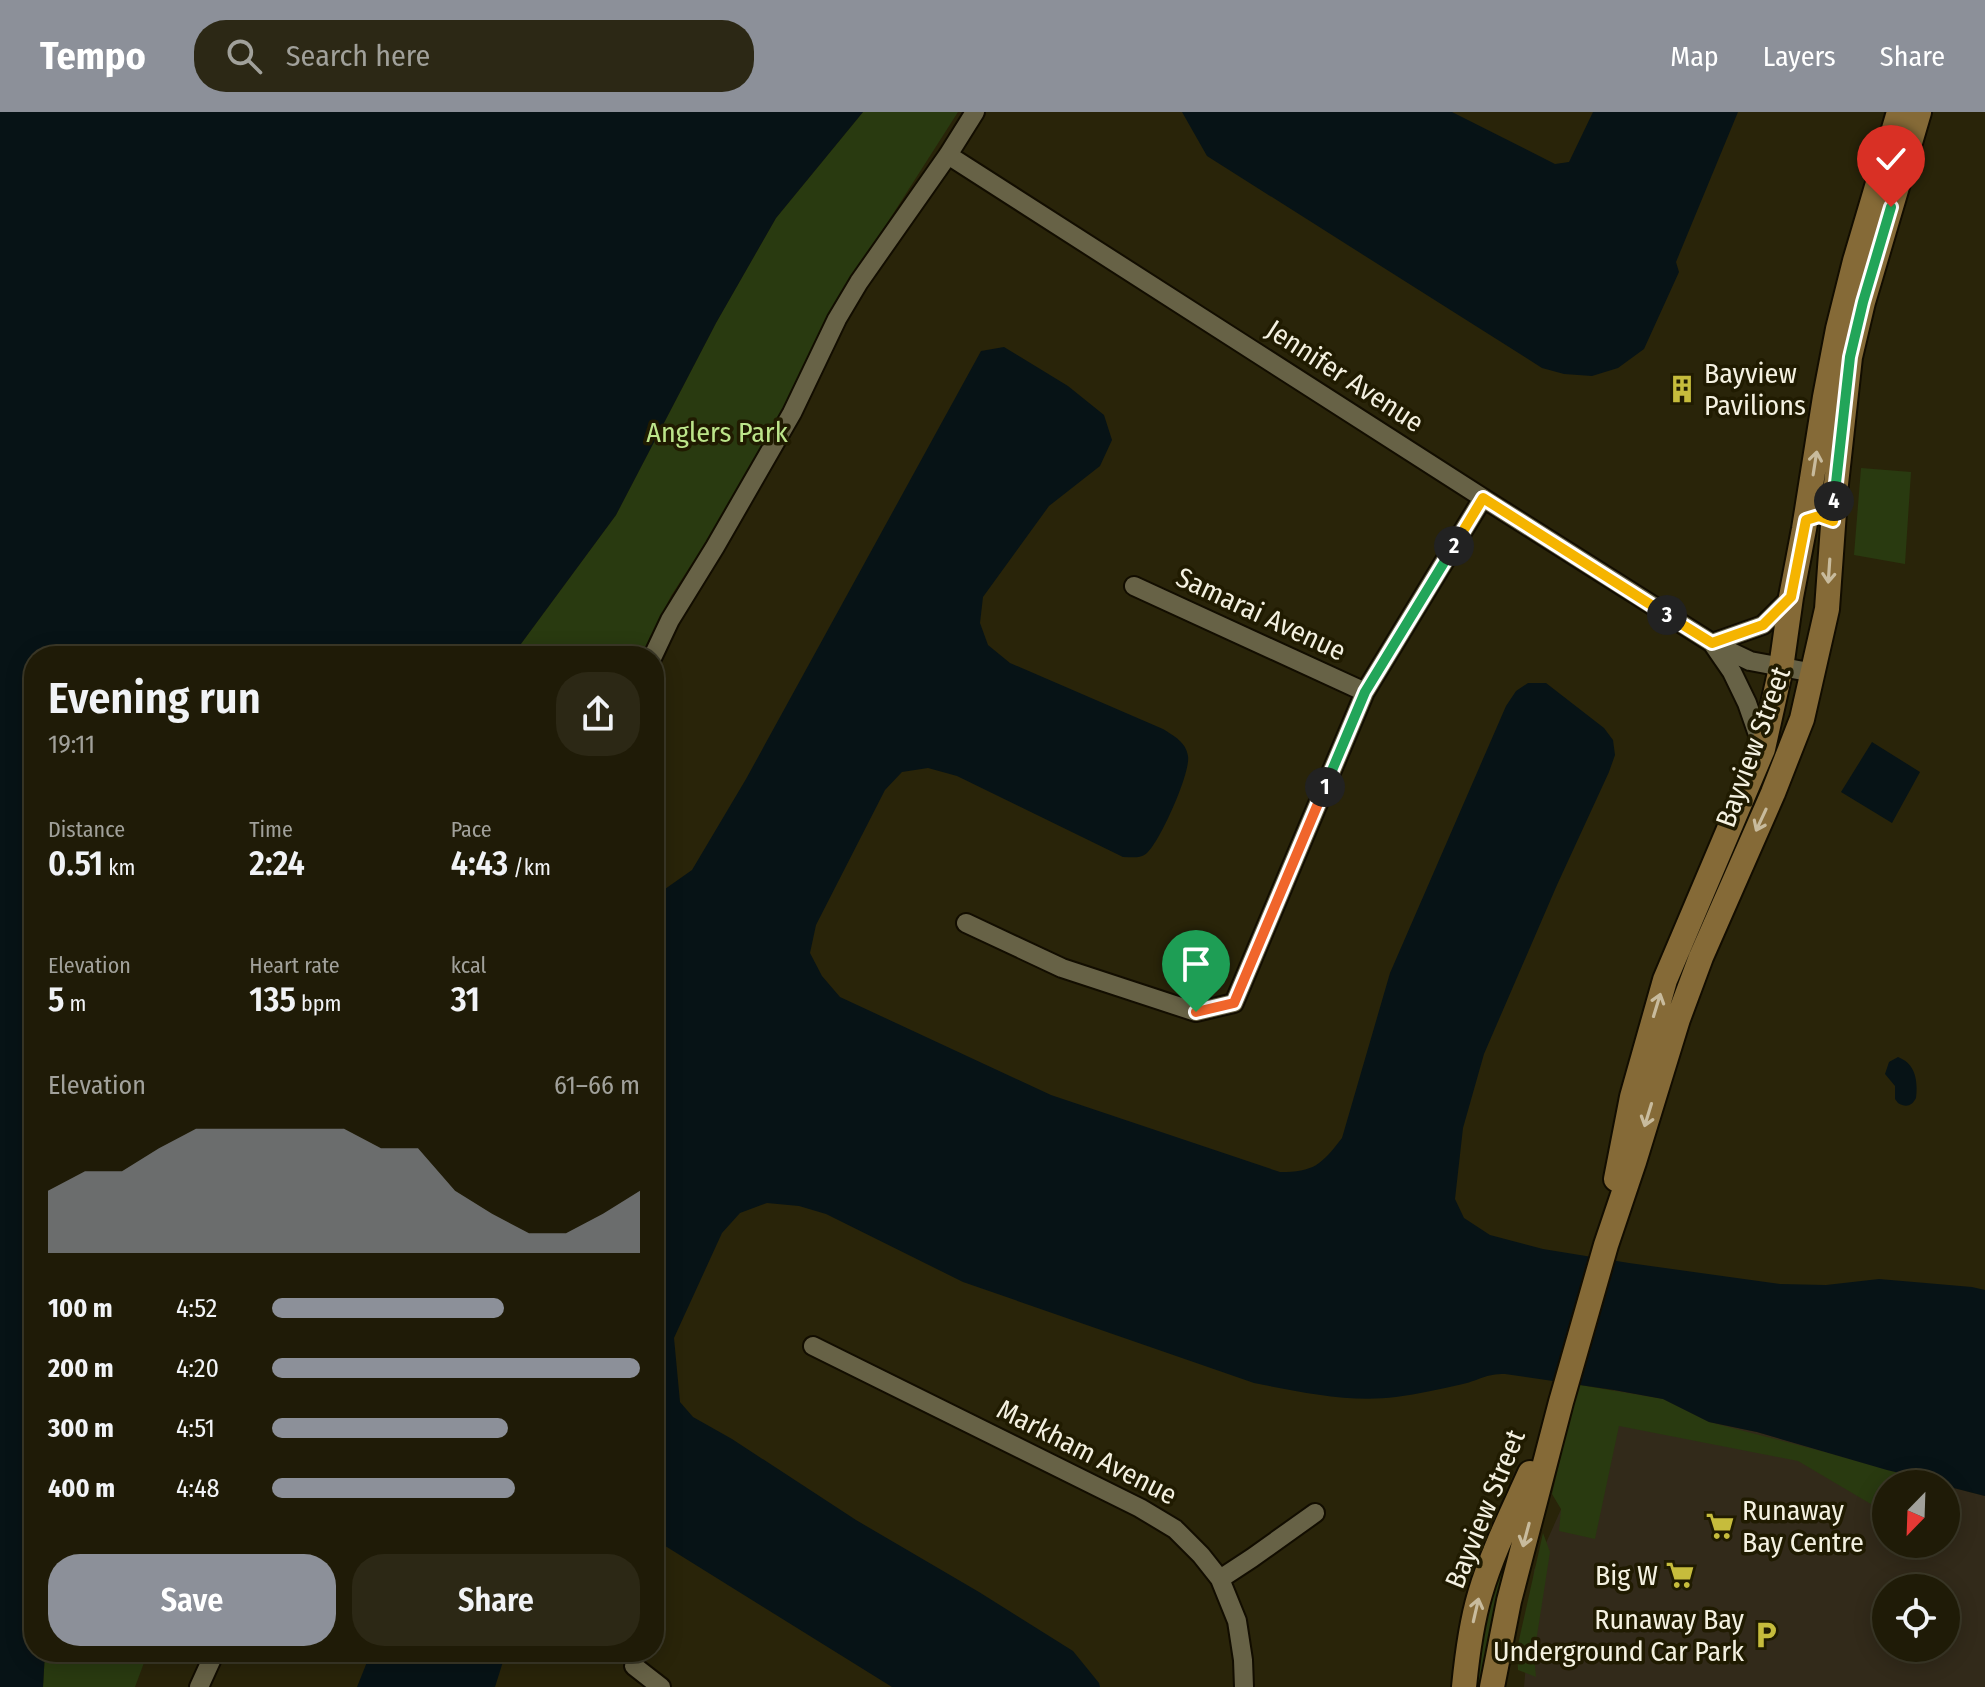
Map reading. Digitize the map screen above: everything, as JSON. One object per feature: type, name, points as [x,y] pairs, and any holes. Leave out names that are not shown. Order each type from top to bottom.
[{"type":"main road","name":"Bayview Street","points":[[1652,1063],[1665,980],[1763,749],[1781,668],[1838,329],[1899,112]]},
{"type":"main road","name":"Bayview Street","points":[[1492,1687],[1509,1601],[1606,1245],[1619,1160],[1652,1063],[1773,793],[1802,719],[1827,609],[1850,357],[1919,112]]},
{"type":"main road","points":[[1806,520],[1819,516],[1833,521]]},
{"type":"main road","name":"Bayview Street","points":[[1464,1687],[1474,1617],[1485,1579],[1561,1402]]},
{"type":"street","points":[[658,646],[792,413],[837,319],[975,112]]},
{"type":"street","name":"Jennifer Avenue","points":[[948,155],[1712,643],[1750,661],[1814,673]]},
{"type":"street","points":[[966,923],[1062,968],[1196,1012],[1234,1003],[1365,692],[1483,498]]},
{"type":"street","name":"Samarai Avenue","points":[[1134,586],[1365,692]]},
{"type":"street","points":[[1712,643],[1763,625],[1791,597]]},
{"type":"street","name":"Jennifer Avenue","points":[[1712,643],[1732,672],[1747,703],[1763,749]]},
{"type":"street","name":"Markham Avenue","points":[[813,1346],[1140,1508],[1175,1529],[1220,1579],[1237,1621],[1244,1687]]},
{"type":"street","points":[[1220,1579],[1315,1513]]},
{"type":"street","points":[[199,1687],[210,1662]]},
{"type":"street","points":[[634,1666],[661,1687]]},
{"type":"shaded area","points":[[0,112],[863,112],[776,218],[716,323],[616,515],[519,646],[24,646],[24,1662],[44,1662],[43,1687],[0,1687]]},
{"type":"shaded area","points":[[1182,112],[1452,112],[1555,164],[1569,162],[1593,112],[1738,112],[1676,262],[1679,272],[1644,349],[1618,368],[1592,376],[1564,374],[1542,368],[1207,156]]},
{"type":"shaded area","points":[[1004,347],[1068,386],[1104,415],[1112,440],[1100,466],[1049,506],[983,597],[980,623],[988,645],[1010,663],[1171,734],[1187,751],[1185,776],[1174,806],[1153,846],[1139,857],[1123,857],[957,776],[928,768],[902,772],[885,790],[816,925],[810,953],[822,976],[840,997],[1051,1095],[1280,1172],[1309,1168],[1322,1161],[1342,1138],[1390,973],[1506,706],[1516,691],[1528,683],[1546,683],[1604,728],[1613,740],[1615,755],[1484,1054],[1463,1128],[1455,1199],[1464,1218],[1490,1235],[1543,1249],[1780,1284],[1826,1285],[1879,1279],[1985,1290],[1985,1496],[1960,1490],[1960,1470],[1887,1470],[1757,1432],[1709,1422],[1663,1399],[1614,1390],[1505,1374],[1421,1393],[1361,1399],[1254,1383],[963,1282],[826,1214],[799,1206],[767,1203],[740,1213],[722,1233],[674,1338],[680,1402],[693,1417],[1073,1651],[1100,1687],[892,1687],[664,1545],[664,889],[692,870],[746,779],[981,351]]},
{"type":"shaded area","points":[[1872,742],[1920,772],[1892,823],[1841,792]]},
{"type":"shaded area","points":[[1898,1057],[1909,1064],[1916,1079],[1916,1098],[1908,1105],[1901,1105],[1895,1099],[1895,1086],[1885,1074],[1889,1062]]},
{"type":"shaded area","name":"Runaway Bay Centre","points":[[1614,1390],[1663,1399],[1709,1422],[1757,1432],[1891,1470],[1872,1470],[1872,1558],[1960,1558],[1960,1490],[1985,1496],[1985,1687],[1524,1687],[1534,1570]]},
{"type":"shaded area","points":[[367,1662],[503,1662],[495,1687],[357,1687]]},
{"type":"green space","name":"Anglers Park","points":[[863,112],[958,112],[840,297],[761,457],[671,596],[646,646],[519,646],[616,515],[716,323],[776,218]]},
{"type":"green space","points":[[1861,468],[1911,472],[1905,564],[1854,555]]},
{"type":"green space","points":[[1580,1385],[1663,1399],[1709,1422],[1888,1470],[1872,1470],[1872,1505],[1798,1461],[1619,1426],[1595,1539],[1559,1531],[1561,1509],[1552,1494]]},
{"type":"green space","points":[[1553,1432],[1482,1687],[1472,1687],[1484,1607]]},
{"type":"green space","points":[[1543,1533],[1550,1552],[1534,1655],[1536,1677],[1518,1670],[1517,1649]]},
{"type":"green space","points":[[44,1662],[144,1662],[135,1687],[43,1687]]},
{"type":"place","name":"Bayview Pavilions","points":[[1682,389]]},
{"type":"place","name":"Runaway Bay Centre","points":[[1720,1526]]},
{"type":"place","name":"Big W","points":[[1680,1575]]},
{"type":"place","name":"Runaway Bay Underground Car Park","points":[[1766,1635]]},
{"type":"route","points":[[1196,1012],[1234,1003],[1365,692],[1483,498],[1712,643],[1763,625],[1791,597],[1806,520],[1819,516],[1833,521],[1850,357],[1891,207]]}]
